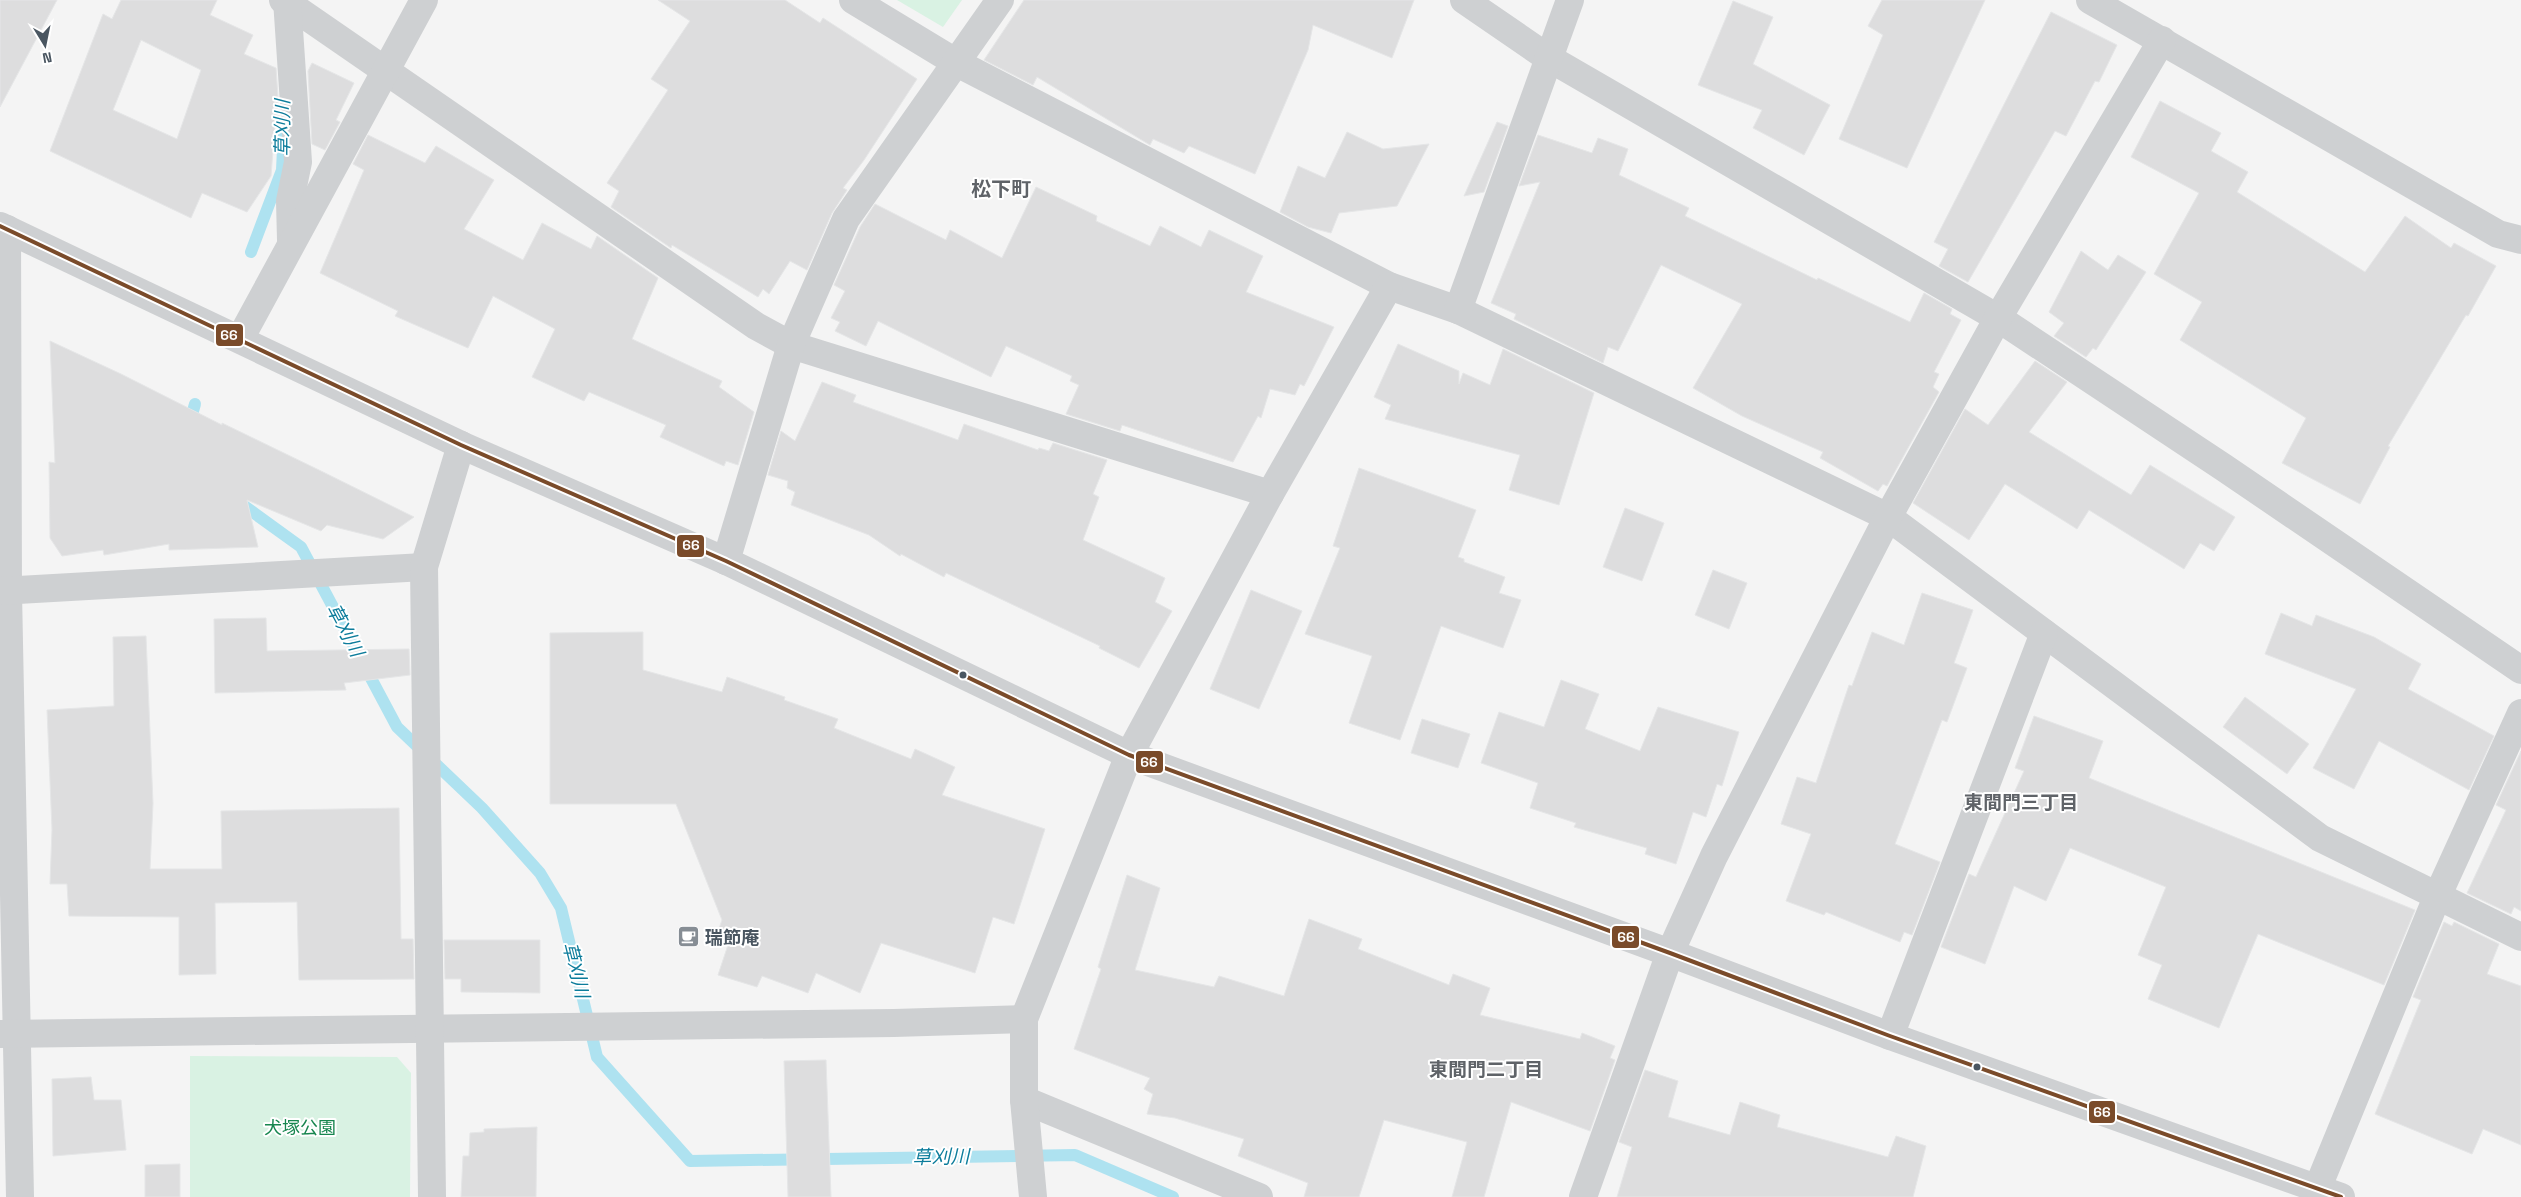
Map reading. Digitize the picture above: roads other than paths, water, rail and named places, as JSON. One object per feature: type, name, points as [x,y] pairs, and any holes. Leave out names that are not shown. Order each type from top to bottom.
[{"type":"street","points":[[240,338],[424,0]]},
{"type":"street","points":[[853,0],[957,63],[1388,286],[1458,310],[1888,518],[2320,838],[2521,937]]},
{"type":"street","points":[[726,561],[791,345],[846,220],[1000,0]]},
{"type":"street","points":[[1464,0],[1547,57],[1998,318],[2223,467],[2521,670]]},
{"type":"street","points":[[1458,310],[1547,57],[1570,0]]},
{"type":"street","points":[[2090,0],[2498,234],[2521,240]]},
{"type":"street","points":[[286,1],[756,326],[791,345],[1270,494]]},
{"type":"street","points":[[286,1],[298,162],[290,201],[291,242]]},
{"type":"street","points":[[1583,1197],[1670,952],[1714,856],[1888,518],[1998,318],[2162,40]]},
{"type":"street","points":[[20,1197],[9,1034],[4,591],[4,227],[461,445],[726,561],[1129,755],[1670,952],[2289,1188],[2330,1192],[2437,897],[2521,713]]},
{"type":"street","points":[[1033,1197],[1024,1100],[1024,1019],[1129,755],[1270,494],[1388,286]]},
{"type":"street","points":[[432,1197],[424,567],[461,445]]},
{"type":"street","points":[[4,591],[424,567]]},
{"type":"street","points":[[1890,1036],[2044,633]]},
{"type":"street","points":[[9,1034],[894,1023],[1024,1019]]},
{"type":"street","points":[[1024,1100],[1259,1197]]},
{"type":"waterway","name":"草刈川","points":[[251,252],[282,170],[284,128]]},
{"type":"waterway","name":"草刈川","points":[[189,425],[195,404]]},
{"type":"waterway","name":"草刈川","points":[[236,500],[301,547],[397,727],[482,808],[540,873],[561,908],[597,1057],[690,1161],[1075,1155],[1173,1197]]},
{"type":"place","name":"瑞節庵","points":[[689,937]]},
{"type":"district","name":"松下町","points":[[1001,189]]},
{"type":"district","name":"東間門三丁目","points":[[2021,802]]},
{"type":"district","name":"東間門二丁目","points":[[1486,1069]]},
{"type":"park label","name":"犬塚公園","points":[[300,1127]]}]
